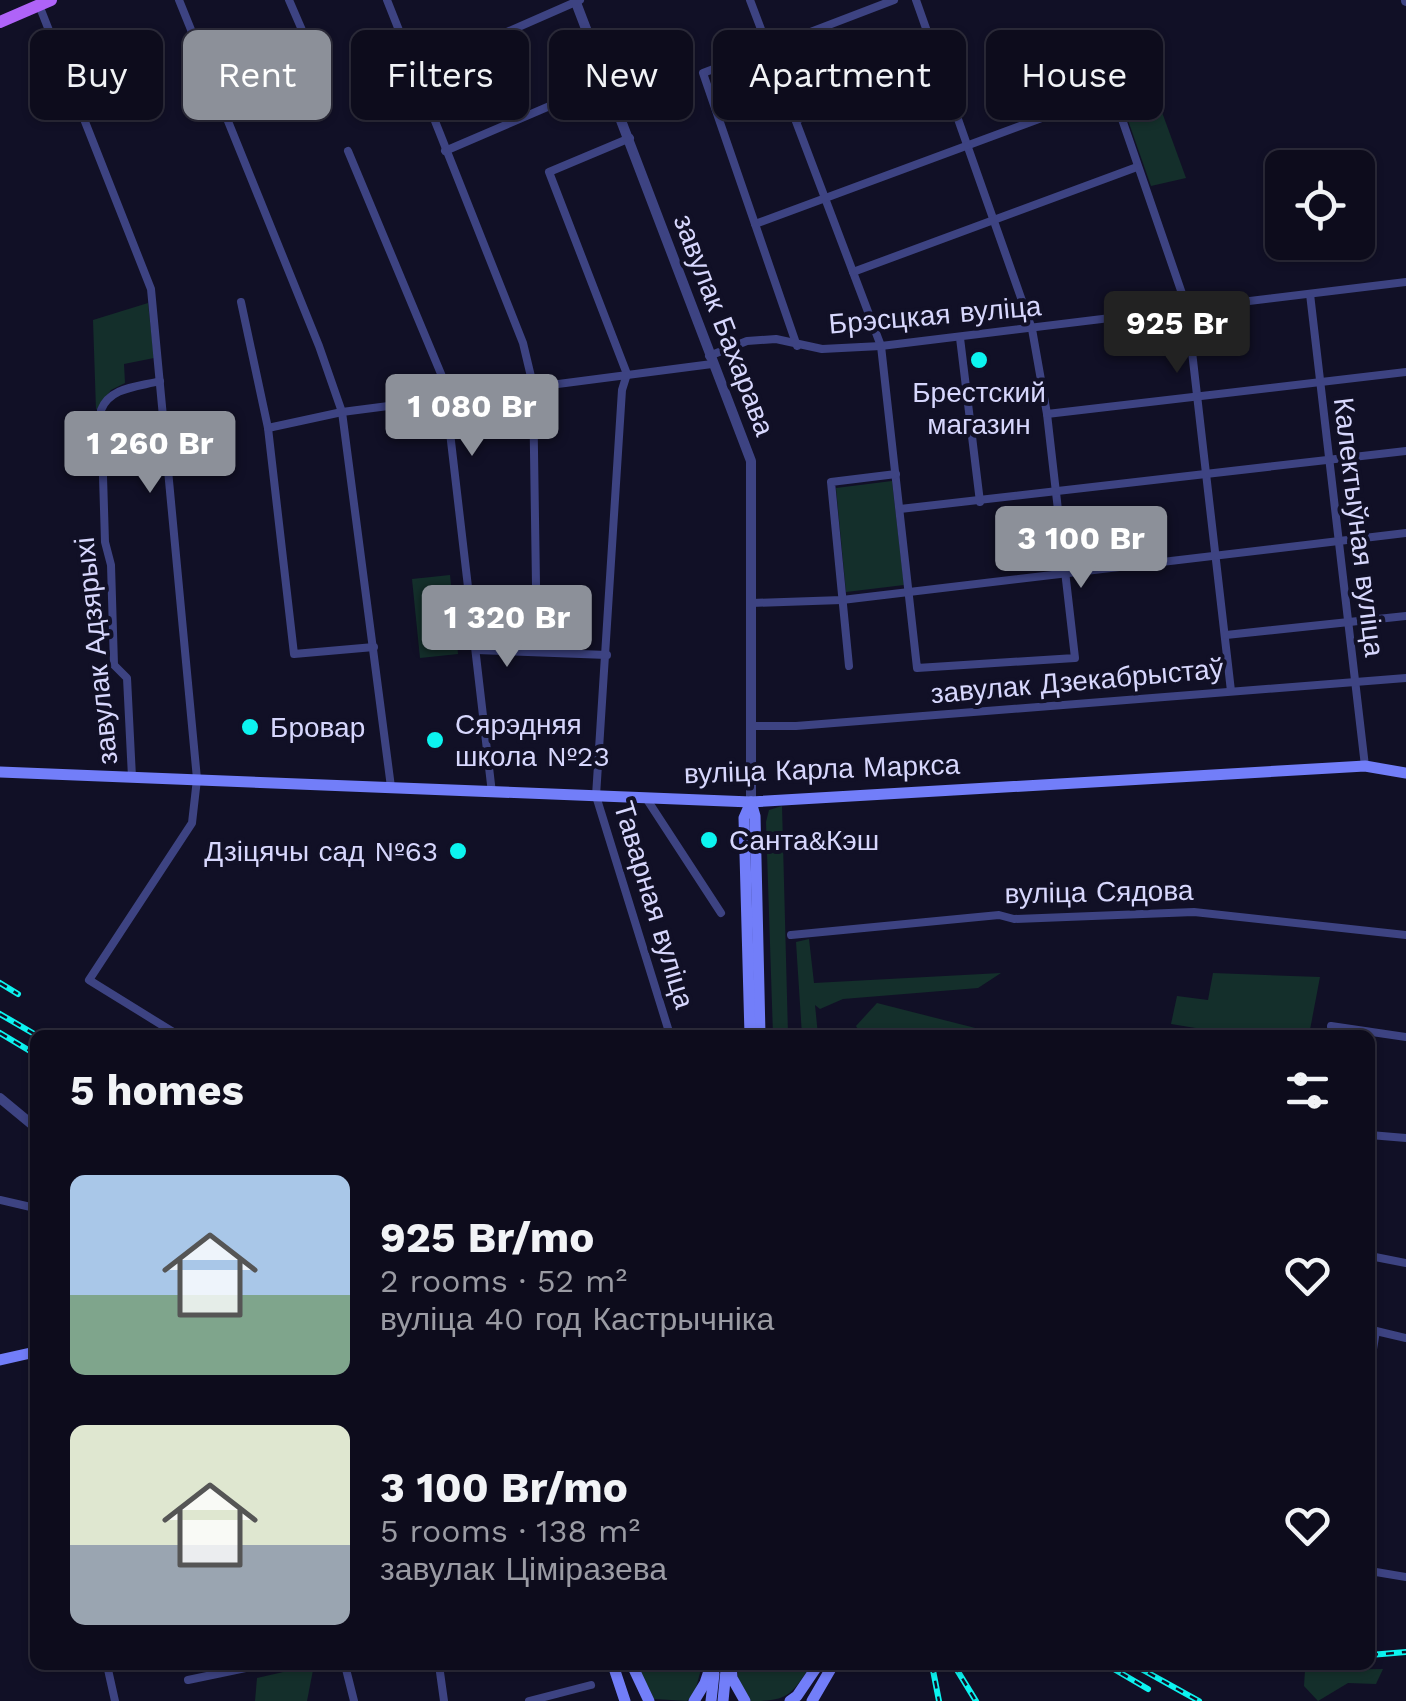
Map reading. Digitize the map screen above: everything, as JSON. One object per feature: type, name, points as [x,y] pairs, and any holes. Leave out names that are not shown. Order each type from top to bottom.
[{"type":"main road","points":[[0,22],[45,2]]},
{"type":"main road","name":"вуліца Карла Маркса","points":[[0,772],[751,802],[1364,766],[1406,773]]},
{"type":"main road","points":[[750,1030],[744,818],[751,802]]},
{"type":"main road","points":[[751,802],[755,816],[760,1030]]},
{"type":"main road","points":[[0,1360],[30,1353]]},
{"type":"main road","points":[[616,1670],[625,1701]]},
{"type":"main road","points":[[634,1670],[649,1701]]},
{"type":"main road","points":[[694,1701],[710,1670]]},
{"type":"main road","points":[[711,1701],[713,1670]]},
{"type":"main road","points":[[724,1701],[728,1670]]},
{"type":"main road","points":[[731,1670],[745,1701]]},
{"type":"main road","points":[[790,1701],[814,1670]]},
{"type":"main road","points":[[812,1701],[830,1670]]},
{"type":"street","points":[[180,0],[342,412],[391,787]]},
{"type":"street","points":[[289,0],[302,30]]},
{"type":"street","points":[[387,0],[399,30]]},
{"type":"street","points":[[750,0],[761,30]]},
{"type":"street","points":[[814,30],[894,0]]},
{"type":"street","points":[[916,0],[927,30]]},
{"type":"street","points":[[511,30],[576,1]]},
{"type":"street","name":"завулак Бахарава","points":[[576,1],[588,30]]},
{"type":"street","points":[[45,2],[152,289],[198,779],[192,824],[90,980],[170,1030]]},
{"type":"street","points":[[713,69],[702,73],[713,104]]},
{"type":"street","points":[[445,151],[549,106]]},
{"type":"street","points":[[434,120],[523,343],[533,386],[538,652]]},
{"type":"street","name":"завулак Бахарава","points":[[623,120],[751,461],[751,802]]},
{"type":"street","points":[[718,120],[796,346]]},
{"type":"street","points":[[796,120],[880,346],[917,668],[1075,658],[1032,329],[959,120]]},
{"type":"street","points":[[755,224],[1036,120]]},
{"type":"street","points":[[1122,120],[1187,308],[1231,692]]},
{"type":"street","name":"Таварная вуліца","points":[[630,138],[549,172],[627,374],[622,390],[596,796],[668,1030]]},
{"type":"street","points":[[348,152],[444,381],[492,793]]},
{"type":"street","points":[[853,272],[1138,167]]},
{"type":"street","name":"Брэсцкая вуліца","points":[[268,428],[342,412],[711,360],[748,342],[776,339],[822,349],[880,346],[1406,282]]},
{"type":"street","name":"Калектыўная вуліца","points":[[1310,294],[1364,766]]},
{"type":"street","points":[[242,302],[268,428],[294,654],[374,647]]},
{"type":"street","points":[[960,338],[980,502]]},
{"type":"street","points":[[1046,414],[1406,372]]},
{"type":"street","name":"завулак Адзярыхі","points":[[132,777],[127,678],[114,665],[112,565],[105,542],[101,410],[114,394],[160,382]]},
{"type":"street","points":[[900,509],[1406,451]]},
{"type":"street","points":[[849,666],[831,482],[896,474]]},
{"type":"street","points":[[752,603],[842,600],[1406,533]]},
{"type":"street","points":[[1226,635],[1406,616]]},
{"type":"street","points":[[477,650],[607,655]]},
{"type":"street","name":"завулак Дзекабрыстаў","points":[[752,726],[796,726],[1406,678]]},
{"type":"street","points":[[646,798],[721,914]]},
{"type":"street","name":"вуліца Сядова","points":[[792,935],[999,915],[1014,919],[1194,912],[1406,935]]},
{"type":"street","points":[[1331,1026],[1358,1030]]},
{"type":"street","points":[[1375,1032],[1406,1037]]},
{"type":"street","points":[[0,1098],[30,1123]]},
{"type":"street","points":[[1375,1135],[1406,1138]]},
{"type":"street","points":[[0,1200],[30,1207]]},
{"type":"street","points":[[1375,1257],[1406,1263]]},
{"type":"street","points":[[1375,1330],[1406,1338]]},
{"type":"street","points":[[1375,1572],[1406,1577]]},
{"type":"street","points":[[108,1670],[115,1701]]},
{"type":"street","points":[[188,1680],[236,1670]]},
{"type":"street","points":[[346,1670],[353,1700]]},
{"type":"street","points":[[440,1670],[444,1701]]},
{"type":"street","points":[[530,1701],[591,1685]]},
{"type":"green space","points":[[1163,115],[1186,178],[1151,186],[1128,120],[1163,120]]},
{"type":"green space","points":[[148,303],[154,358],[124,364],[125,383],[111,390],[96,410],[93,320]]},
{"type":"green space","points":[[892,481],[904,585],[846,592],[836,488]]},
{"type":"green space","points":[[450,575],[458,654],[420,658],[412,579]]},
{"type":"green space","points":[[782,806],[788,1030],[773,1030],[766,822],[769,810]]},
{"type":"green space","points":[[809,939],[814,983],[1001,973],[978,988],[843,999],[820,1009],[815,1005],[818,1030],[802,1030],[796,942]]},
{"type":"green space","points":[[1213,973],[1320,977],[1310,1030],[1208,1030],[1171,1024],[1177,996],[1208,1000]]},
{"type":"green space","points":[[877,1003],[983,1030],[858,1030],[856,1026]]},
{"type":"green space","points":[[1383,1669],[1376,1684],[1348,1683],[1318,1701],[1304,1686],[1305,1670]]},
{"type":"green space","points":[[313,1670],[307,1701],[255,1701],[257,1678]]},
{"type":"green space","points":[[640,1670],[701,1670],[695,1692],[687,1701],[654,1699]]},
{"type":"green space","points":[[737,1670],[808,1670],[788,1694],[774,1700],[751,1701]]},
{"type":"railway","points":[[0,983],[18,994]]},
{"type":"railway","points":[[0,1014],[30,1032]]},
{"type":"railway","points":[[0,1033],[30,1051]]},
{"type":"railway","points":[[1375,1655],[1406,1652]]},
{"type":"railway","points":[[933,1670],[939,1701]]},
{"type":"railway","points":[[957,1670],[976,1701]]},
{"type":"railway","points":[[1116,1670],[1148,1689]]},
{"type":"railway","points":[[1143,1670],[1199,1701]]},
{"type":"place","name":"Брестский магазин","points":[[979,360]]},
{"type":"place","name":"Бровар","points":[[250,727]]},
{"type":"place","name":"Сярэдняя школа №23","points":[[435,740]]},
{"type":"place","name":"Санта&Кэш","points":[[709,840]]},
{"type":"place","name":"Дзіцячы сад №63","points":[[458,851]]}]
